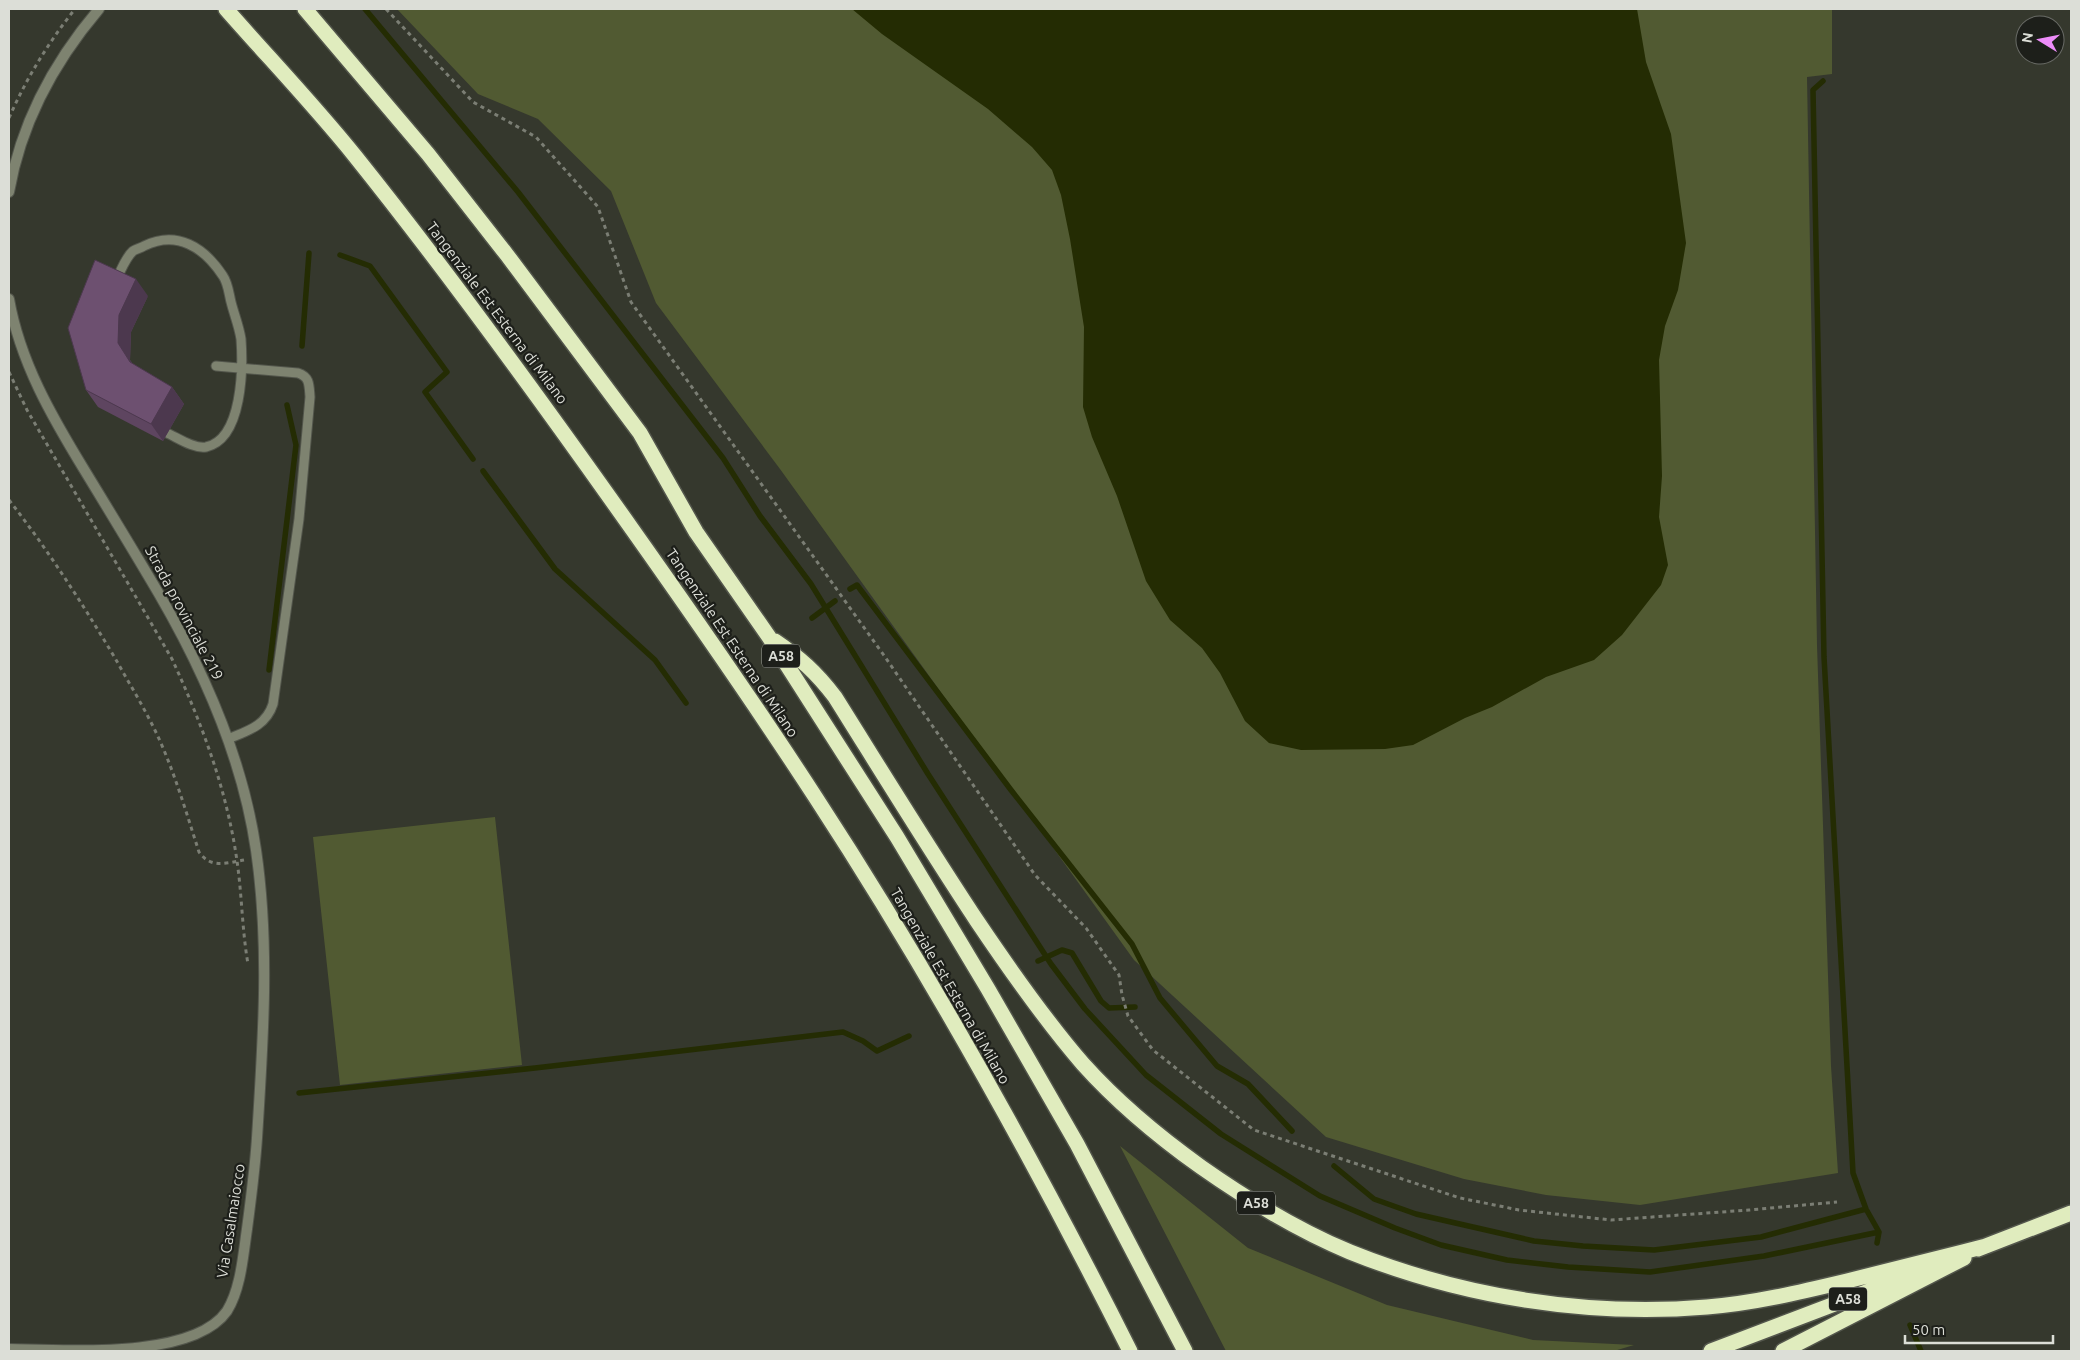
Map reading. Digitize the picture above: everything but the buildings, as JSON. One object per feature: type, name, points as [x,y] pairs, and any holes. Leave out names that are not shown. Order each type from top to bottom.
[{"type":"highway","name":"Tangenziale Est Esterna di Milano","points":[[226,9],[353,153],[434,257],[593,474],[748,695],[818,800],[922,970],[1026,1152],[1130,1351]]},
{"type":"highway","name":"Tangenziale Est Esterna di Milano","points":[[305,9],[428,154],[640,433],[696,532],[768,637],[897,838],[988,989],[1077,1144],[1185,1351]]},
{"type":"highway","name":"A58","points":[[768,637],[802,660],[819,676],[835,697],[996,950],[1042,1015],[1085,1066],[1126,1108],[1180,1152],[1234,1190],[1289,1223],[1349,1252],[1405,1271],[1468,1289],[1540,1302],[1606,1309],[1670,1310],[1755,1302],[1986,1246]]},
{"type":"highway","name":"A58","points":[[1710,1351],[2071,1213]]},
{"type":"highway","name":"A58","points":[[1783,1351],[1986,1246]]},
{"type":"highway","points":[[1111,1313],[1125,1351]]},
{"type":"street","points":[[9,192],[13,167],[24,131],[40,94],[65,54],[99,9]]},
{"type":"street","name":"Strada provinciale 219","points":[[9,298],[21,345],[34,379],[51,414],[181,633],[203,678],[228,739],[244,793],[257,858],[264,942],[265,995]]},
{"type":"street","name":"Via Casalmaiocco","points":[[9,1349],[110,1351],[164,1346],[183,1341],[213,1327],[228,1309],[240,1274],[256,1157],[265,995]]},
{"type":"lane","points":[[116,280],[126,260],[134,251],[153,242],[178,240],[199,251],[210,260],[224,278],[241,338],[240,395],[235,414],[223,437],[214,444],[205,447],[197,446],[167,433]]},
{"type":"lane","points":[[216,366],[288,371],[305,376],[309,383],[310,397],[299,519],[273,704],[270,714],[263,722],[228,739]]},
{"type":"path","points":[[9,118],[37,62],[57,30],[75,9]]},
{"type":"path","points":[[386,9],[473,102],[536,137],[598,207],[631,302],[883,654],[1036,875],[1086,928],[1119,975],[1122,1000],[1128,1016],[1153,1050],[1254,1130],[1460,1198],[1519,1210],[1611,1220],[1837,1202]]},
{"type":"path","points":[[9,372],[27,410],[176,667],[208,744],[228,818],[237,861],[248,965]]},
{"type":"path","points":[[9,500],[46,548],[90,616],[160,740],[174,775],[199,852],[205,861],[216,864],[257,858]]},
{"type":"shaded area","points":[[397,9],[1832,9],[1832,74],[1807,77],[1817,645],[1831,1066],[1838,1173],[1640,1205],[1546,1195],[1464,1179],[1326,1137],[1134,960],[780,469],[656,303],[611,191],[538,119],[478,94]]},
{"type":"shaded area","points":[[852,9],[1637,9],[1646,62],[1671,134],[1686,243],[1678,290],[1665,326],[1659,360],[1662,476],[1659,517],[1668,565],[1661,585],[1622,635],[1594,660],[1546,677],[1492,707],[1465,718],[1413,745],[1385,749],[1301,750],[1269,743],[1245,721],[1220,673],[1202,648],[1170,620],[1146,581],[1117,496],[1092,437],[1083,407],[1084,327],[1070,239],[1061,195],[1052,170],[1032,147],[988,109],[882,34]]},
{"type":"shaded area","points":[[495,817],[522,1065],[340,1085],[313,837]]},
{"type":"shaded area","points":[[1120,1146],[1248,1248],[1387,1305],[1533,1340],[1634,1345],[1614,1351],[1226,1351]]},
{"type":"waterway","points":[[365,9],[518,192],[723,458],[760,516],[811,584],[928,774],[1051,964],[1085,1009],[1146,1075],[1221,1134],[1320,1196],[1395,1228],[1441,1245],[1507,1260],[1568,1267],[1650,1272],[1764,1256],[1879,1232]]},
{"type":"waterway","points":[[1823,81],[1813,90],[1824,657],[1853,1173],[1866,1209],[1879,1232],[1877,1243]]},
{"type":"waterway","points":[[302,346],[309,253]]},
{"type":"waterway","points":[[340,255],[370,266],[447,372],[425,392],[473,459]]},
{"type":"waterway","points":[[269,670],[296,445],[287,405]]},
{"type":"waterway","points":[[483,471],[555,569],[655,660],[686,703]]},
{"type":"waterway","points":[[850,589],[857,585],[1011,790],[1132,944],[1160,998],[1217,1066],[1248,1084],[1292,1131]]},
{"type":"waterway","points":[[812,618],[835,601]]},
{"type":"waterway","points":[[1038,961],[1062,950],[1072,953],[1101,1001],[1109,1008],[1135,1007]]},
{"type":"waterway","points":[[299,1093],[843,1032],[863,1041],[877,1051],[909,1036]]},
{"type":"waterway","points":[[1334,1166],[1374,1199],[1416,1214],[1534,1241],[1583,1246],[1654,1250],[1761,1237],[1866,1209]]},
{"type":"waterway","points":[[1910,1325],[1921,1351]]}]
